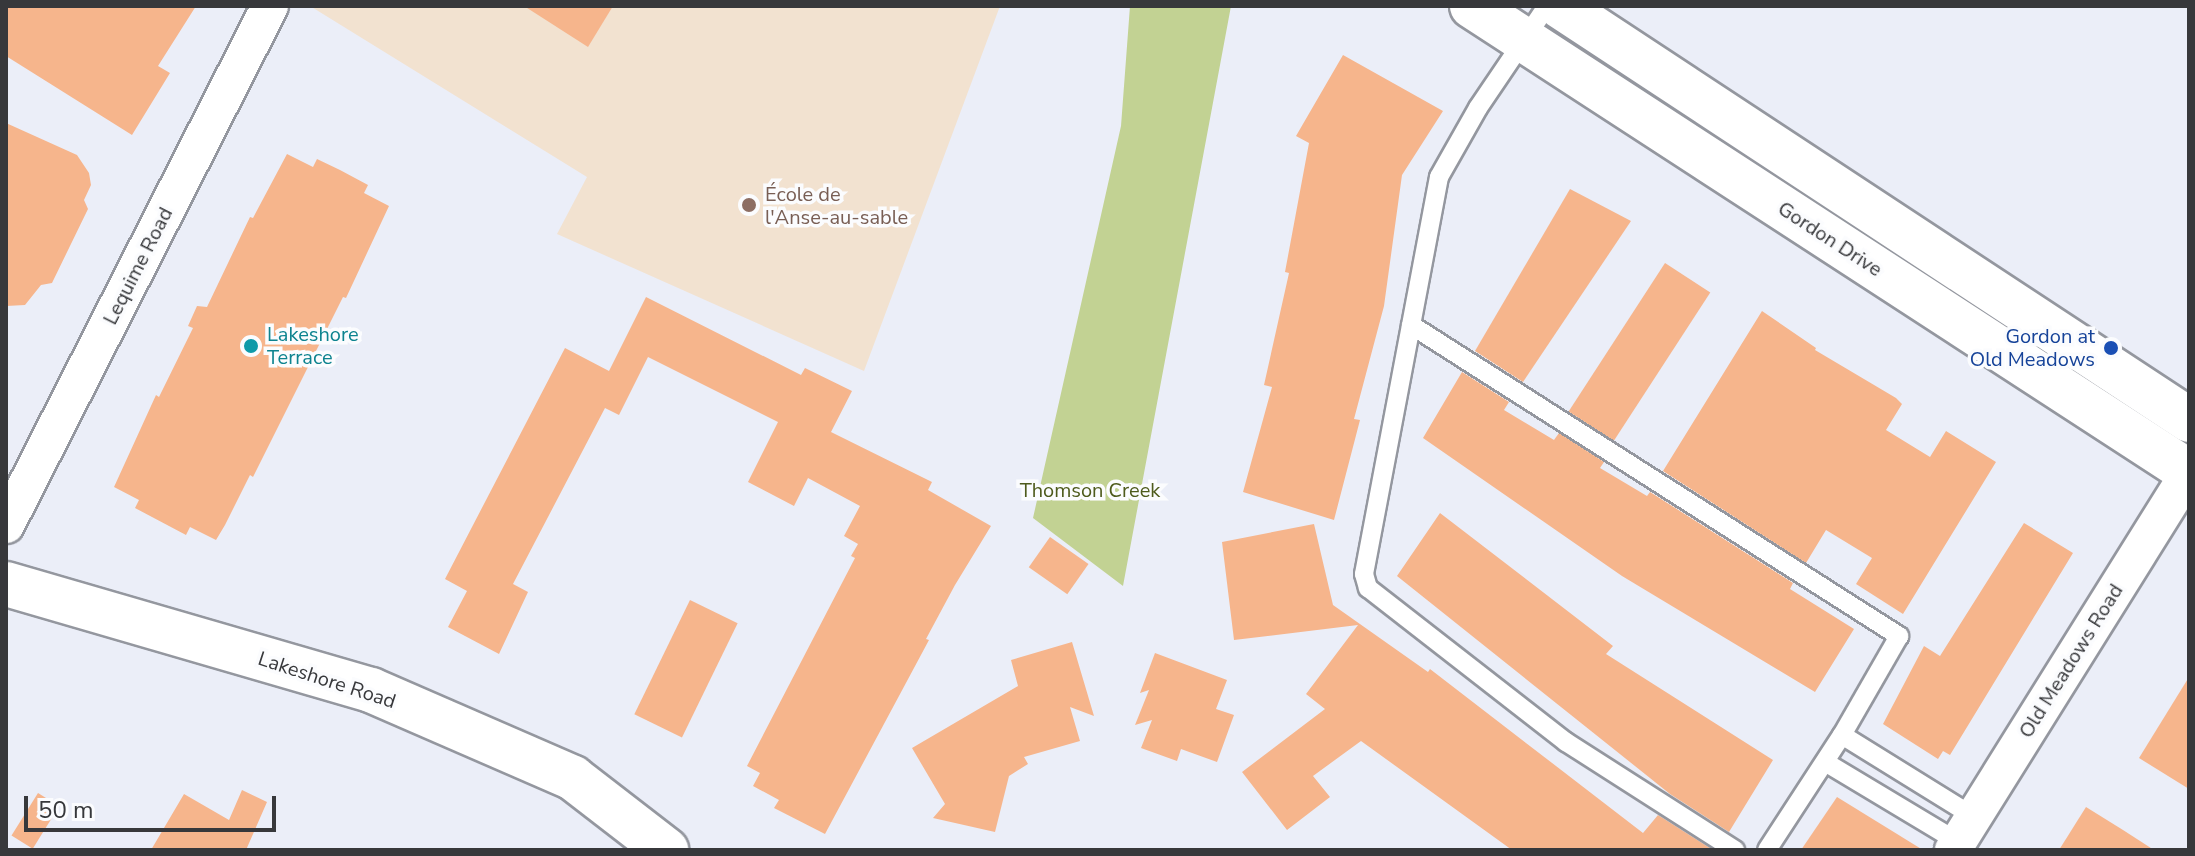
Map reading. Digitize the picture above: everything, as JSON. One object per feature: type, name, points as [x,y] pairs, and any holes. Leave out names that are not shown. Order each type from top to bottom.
[{"type":"main road","name":"Gordon Drive","points":[[1472,6],[1536,24],[2189,472]]},
{"type":"main road","points":[[1560,6],[2189,420]]},
{"type":"main road","name":"Lakeshore Road","points":[[6,584],[371,690],[573,778],[666,850]]},
{"type":"street","name":"Lequime Road","points":[[6,525],[270,6]]},
{"type":"street","name":"Old Meadows Road","points":[[1962,836],[2189,472]]},
{"type":"lane","points":[[1536,24],[1478,108],[1439,177],[1364,574],[1368,588],[1566,742],[1735,850]]},
{"type":"lane","points":[[1411,325],[1899,636],[1842,735],[1767,850]]},
{"type":"lane","points":[[1842,735],[1962,836]]},
{"type":"lane","points":[[1825,762],[1962,836]]},
{"type":"shaded area","name":"École de l'Anse-au-sable","points":[[310,6],[1000,6],[864,371],[557,234],[587,177]]},
{"type":"green space","name":"Thomson Creek","points":[[1130,6],[1231,6],[1123,586],[1033,518],[1121,126]]},
{"type":"building","points":[[6,6],[196,6],[158,66],[170,73],[132,135],[6,56]]},
{"type":"building","points":[[524,6],[613,6],[588,47]]},
{"type":"building","points":[[1343,55],[1443,111],[1402,175],[1384,306],[1354,419],[1360,420],[1334,520],[1243,492],[1272,387],[1264,385],[1289,273],[1285,272],[1309,143],[1296,136]]},
{"type":"building","points":[[6,123],[77,155],[89,173],[91,185],[84,200],[88,209],[52,283],[41,285],[25,305],[6,306]]},
{"type":"building","name":"Lakeshore Terrace","points":[[287,154],[313,167],[317,159],[340,170],[368,185],[364,193],[389,206],[346,298],[343,297],[253,477],[250,475],[216,540],[190,527],[186,535],[135,508],[139,500],[114,487],[156,395],[159,397],[193,328],[188,326],[197,306],[207,307],[250,217],[253,218]]},
{"type":"building","points":[[1570,189],[1631,221],[1523,382],[1475,351]]},
{"type":"building","points":[[1665,263],[1710,292],[1614,441],[1569,411]]},
{"type":"building","points":[[646,297],[801,375],[805,368],[852,391],[831,432],[932,482],[928,490],[991,526],[955,585],[926,639],[929,640],[825,834],[774,808],[779,800],[753,786],[760,773],[747,766],[855,558],[851,556],[858,544],[844,536],[860,506],[808,478],[794,506],[748,482],[778,422],[648,357],[619,415],[605,408],[513,584],[528,592],[499,654],[448,627],[467,591],[445,579],[565,348],[609,371]]},
{"type":"building","points":[[1762,311],[1815,350],[1896,398],[1902,404],[1886,430],[1930,457],[1946,431],[1996,462],[1903,614],[1856,584],[1872,558],[1826,530],[1806,563],[1663,471]]},
{"type":"building","points":[[1462,372],[1509,402],[1504,410],[1554,440],[1559,433],[1604,462],[1600,468],[1647,496],[1650,492],[1793,583],[1790,589],[1854,629],[1815,692],[1622,576],[1423,438]]},
{"type":"building","points":[[1440,513],[1613,646],[1606,654],[1773,760],[1729,832],[1670,794],[1397,576]]},
{"type":"building","points":[[2024,523],[2073,553],[1950,755],[1943,751],[1938,759],[1883,724],[1924,646],[1940,656]]},
{"type":"building","points":[[1314,524],[1333,605],[1428,672],[1430,669],[1643,833],[1658,815],[1713,850],[1512,850],[1361,741],[1313,776],[1330,797],[1287,830],[1242,772],[1325,709],[1306,694],[1358,625],[1234,640],[1222,542]]},
{"type":"building","points":[[1050,537],[1089,564],[1067,594],[1029,567]]},
{"type":"building","points":[[690,600],[738,623],[682,737],[634,714]]},
{"type":"building","points":[[1072,642],[1094,716],[1070,707],[1080,741],[1024,757],[1028,764],[1009,776],[995,832],[933,818],[945,804],[912,748],[1018,686],[1011,660]]},
{"type":"building","points":[[1155,653],[1227,680],[1216,709],[1234,715],[1217,762],[1181,749],[1177,761],[1141,748],[1152,720],[1135,725],[1149,690],[1140,693]]},
{"type":"building","points":[[2189,677],[2189,789],[2139,758]]},
{"type":"building","points":[[242,790],[267,802],[246,850],[151,850],[184,794],[229,820]]},
{"type":"building","points":[[38,793],[59,806],[33,849],[12,835]]},
{"type":"building","points":[[1837,797],[1923,850],[1801,850]]},
{"type":"building","points":[[2086,807],[2123,830],[2154,850],[2059,850]]},
{"type":"place","name":"École de l'Anse-au-sable","points":[[749,205]]},
{"type":"place","name":"Lakeshore Terrace","points":[[251,346]]},
{"type":"place","name":"Gordon at Old Meadows","points":[[2111,348]]}]
